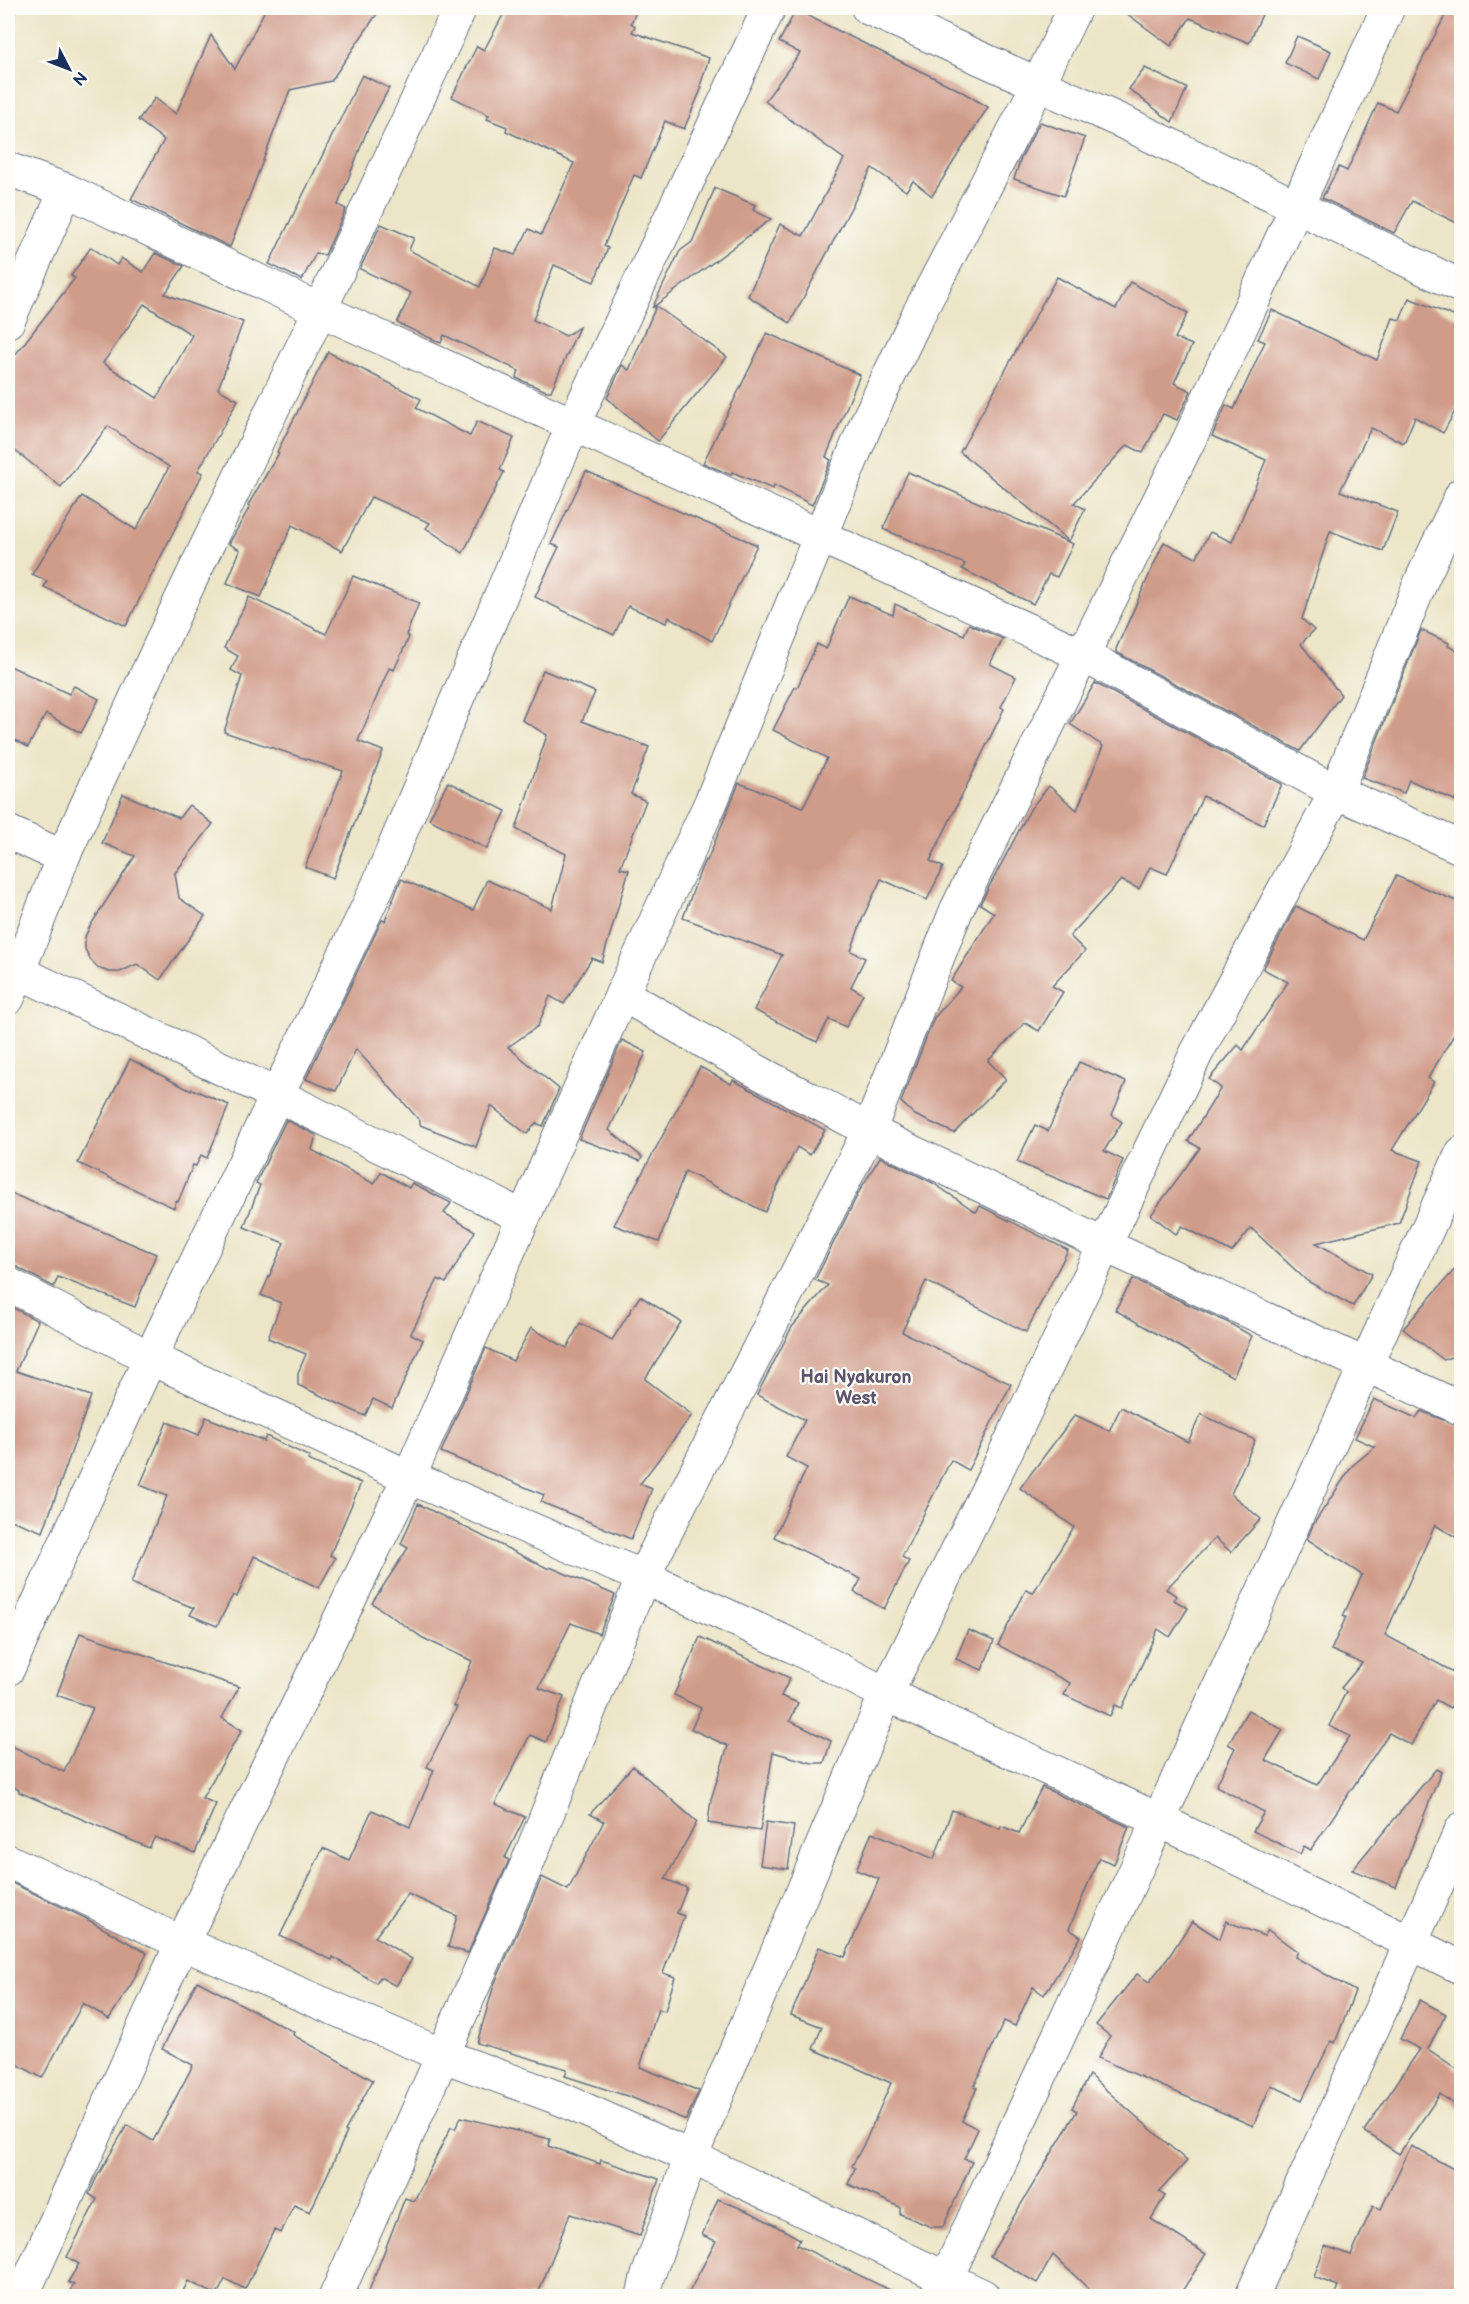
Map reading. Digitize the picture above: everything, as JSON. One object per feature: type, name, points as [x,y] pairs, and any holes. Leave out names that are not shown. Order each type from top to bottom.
[{"type":"street","points":[[460,8],[320,310],[178,606],[63,857],[13,985],[278,1095],[523,1217]]},
{"type":"street","points":[[8,1669],[150,1358],[377,888],[573,425],[769,8]]},
{"type":"street","points":[[868,8],[1039,83],[1298,206],[1461,287]]},
{"type":"street","points":[[22,2296],[182,1943],[409,1477],[622,994],[711,802],[866,424],[917,317],[1039,83],[1075,8]]},
{"type":"street","points":[[336,2296],[525,1869],[643,1577],[869,1131],[956,911],[1189,440],[1388,8]]},
{"type":"street","points":[[8,169],[66,190],[320,310],[1083,655],[1336,792],[1461,848]]},
{"type":"street","points":[[8,321],[66,190]]},
{"type":"street","points":[[644,2296],[647,2278],[691,2157],[886,1694],[987,1491],[1196,1054],[1336,792],[1422,579],[1461,494]]},
{"type":"street","points":[[8,832],[63,857]]},
{"type":"street","points":[[622,994],[703,1042],[869,1131],[1104,1245],[1461,1409]]},
{"type":"street","points":[[942,2288],[1159,1820],[1461,1153]]},
{"type":"street","points":[[8,1284],[150,1358],[409,1477],[643,1577],[793,1646],[886,1694],[1159,1820],[1461,1968]]},
{"type":"street","points":[[1252,2296],[1412,1943],[1461,1829]]},
{"type":"street","points":[[8,1861],[182,1943],[444,2056],[561,2099],[691,2157],[942,2288],[982,2296]]},
{"type":"building","points":[[266,8],[381,8],[331,81],[290,90],[230,247],[131,199],[164,140],[138,120],[155,98],[176,114],[211,35],[235,69]]},
{"type":"building","points":[[507,8],[638,8],[631,23],[635,26],[632,32],[709,58],[700,86],[702,87],[684,129],[665,121],[641,178],[634,175],[604,246],[608,248],[594,282],[554,265],[533,320],[566,336],[579,327],[551,391],[516,378],[519,371],[444,335],[441,343],[397,323],[411,293],[360,269],[381,224],[414,238],[409,250],[480,287],[495,248],[515,255],[529,229],[541,235],[574,163],[506,131],[507,127],[487,119],[489,115],[452,97],[477,46],[484,50]]},
{"type":"building","points":[[1119,8],[1265,8],[1249,43],[1190,18],[1171,46]]},
{"type":"building","points":[[1449,8],[1461,8],[1461,225],[1412,201],[1394,233],[1322,198],[1339,167],[1347,171],[1378,103],[1396,111]]},
{"type":"building","points":[[796,10],[959,90],[988,107],[932,196],[913,181],[906,191],[872,168],[790,323],[748,296],[780,224],[803,236],[844,159],[765,101],[800,53],[779,42]]},
{"type":"building","points":[[1297,36],[1331,51],[1319,79],[1285,63]]},
{"type":"building","points":[[1145,68],[1187,88],[1172,122],[1129,89]]},
{"type":"building","points":[[362,75],[389,88],[368,128],[338,205],[346,209],[325,255],[316,253],[302,280],[269,264]]},
{"type":"building","points":[[1040,122],[1085,138],[1064,196],[1014,179],[1021,158]]},
{"type":"building","points":[[715,188],[755,205],[753,210],[771,219],[652,308],[680,251],[692,242]]},
{"type":"building","points":[[91,247],[117,265],[121,258],[143,272],[155,253],[184,266],[165,294],[243,322],[218,389],[238,400],[198,471],[203,473],[126,626],[44,587],[47,581],[32,574],[82,496],[136,530],[169,467],[108,426],[61,487],[8,445],[8,364],[75,278],[71,276]],"holes":[[[144,304],[192,335],[157,398],[103,363]]]},
{"type":"building","points":[[1057,277],[1116,309],[1130,282],[1188,313],[1175,338],[1192,345],[1174,383],[1191,391],[1177,420],[1163,414],[1143,453],[1127,445],[1074,503],[1085,509],[1069,541],[960,452]]},
{"type":"building","points":[[1409,298],[1461,319],[1461,400],[1443,433],[1415,417],[1404,443],[1371,428],[1340,491],[1398,512],[1383,551],[1330,531],[1302,619],[1314,630],[1301,644],[1341,695],[1300,751],[1116,652],[1116,649],[1164,542],[1196,558],[1210,532],[1232,542],[1266,460],[1212,436],[1226,405],[1234,409],[1265,342],[1258,339],[1272,310],[1377,360],[1393,318],[1400,320]]},
{"type":"building","points":[[656,306],[727,357],[658,441],[607,398],[622,365],[629,370]]},
{"type":"building","points":[[767,333],[860,375],[826,457],[831,460],[812,505],[774,485],[773,489],[703,463]]},
{"type":"building","points":[[328,352],[421,399],[416,408],[470,436],[477,421],[514,438],[500,470],[504,472],[463,553],[426,528],[430,523],[371,497],[342,551],[292,525],[261,597],[227,583],[240,550],[229,544],[250,506],[248,505],[279,453],[277,452]]},
{"type":"building","points":[[586,471],[757,545],[712,641],[669,617],[666,623],[628,606],[614,635],[535,597],[559,547],[551,544]]},
{"type":"building","points":[[908,472],[1073,544],[1057,577],[1049,574],[1033,604],[962,569],[965,564],[883,529]]},
{"type":"building","points":[[353,576],[419,603],[406,635],[409,637],[394,670],[389,668],[358,741],[383,751],[333,878],[305,867],[343,771],[224,732],[242,676],[231,670],[238,656],[224,648],[249,597],[326,634]]},
{"type":"building","points":[[849,596],[893,615],[895,604],[964,635],[969,624],[1003,639],[990,664],[1016,677],[1001,707],[1004,709],[930,861],[943,867],[927,900],[881,879],[863,917],[851,951],[865,958],[851,987],[863,994],[846,1027],[829,1019],[817,1042],[754,1010],[782,955],[683,918],[701,869],[705,860],[707,861],[739,783],[803,807],[827,758],[773,730],[795,687],[797,688],[817,644],[826,649]]},
{"type":"building","points":[[1421,630],[1449,643],[1448,646],[1461,653],[1461,803],[1409,780],[1404,793],[1362,778]]},
{"type":"building","points":[[8,665],[69,694],[74,686],[99,699],[81,733],[46,714],[28,747],[8,736]]},
{"type":"building","points":[[543,670],[595,692],[582,721],[649,747],[631,794],[646,801],[620,868],[629,870],[602,962],[592,958],[564,1004],[550,996],[538,1026],[508,1047],[559,1089],[543,1126],[536,1123],[527,1134],[491,1106],[476,1147],[420,1125],[420,1121],[356,1049],[336,1091],[306,1079],[382,920],[385,921],[401,879],[473,910],[487,880],[552,909],[566,854],[516,829],[547,735],[522,720]]},
{"type":"building","points":[[1095,683],[1282,784],[1263,825],[1203,796],[1167,874],[1150,867],[1139,889],[1121,880],[1070,936],[1085,951],[1052,986],[1063,992],[1039,1031],[1025,1023],[988,1061],[1006,1079],[954,1133],[915,1115],[901,1102],[934,1018],[961,987],[951,981],[994,913],[980,904],[1031,808],[1049,786],[1077,810],[1103,746],[1070,724]]},
{"type":"building","points":[[448,782],[506,811],[487,849],[429,819]]},
{"type":"building","points":[[123,794],[179,818],[189,805],[213,824],[175,873],[179,898],[205,916],[160,980],[137,964],[120,972],[109,972],[98,968],[85,949],[85,937],[90,926],[135,856],[102,843]]},
{"type":"building","points":[[1396,876],[1461,903],[1461,1023],[1428,1078],[1434,1082],[1392,1150],[1422,1161],[1399,1223],[1316,1243],[1372,1274],[1353,1306],[1307,1281],[1251,1228],[1232,1252],[1182,1226],[1176,1234],[1151,1215],[1200,1148],[1188,1141],[1221,1088],[1209,1079],[1238,1045],[1243,1050],[1288,982],[1263,969],[1296,906],[1363,940]]},
{"type":"building","points":[[622,1040],[646,1052],[609,1130],[642,1157],[640,1161],[579,1139]]},
{"type":"building","points":[[130,1059],[191,1091],[192,1089],[229,1105],[207,1158],[201,1155],[196,1166],[193,1165],[174,1208],[78,1163]]},
{"type":"building","points":[[1079,1062],[1126,1082],[1112,1115],[1122,1122],[1104,1151],[1123,1160],[1106,1199],[1017,1162],[1035,1125],[1048,1131]]},
{"type":"building","points":[[700,1067],[731,1084],[733,1080],[825,1130],[810,1155],[797,1147],[765,1212],[685,1171],[659,1242],[614,1225]]},
{"type":"building","points":[[286,1120],[316,1135],[312,1150],[374,1184],[381,1172],[409,1188],[412,1183],[451,1203],[444,1213],[475,1231],[446,1283],[438,1279],[411,1334],[423,1340],[392,1408],[373,1399],[365,1416],[298,1385],[298,1373],[306,1354],[268,1338],[281,1303],[261,1295],[284,1243],[244,1227],[260,1185],[256,1183]]},
{"type":"building","points":[[880,1157],[933,1183],[976,1212],[980,1206],[1068,1250],[1026,1332],[926,1281],[902,1332],[1011,1384],[968,1470],[951,1460],[902,1557],[909,1561],[884,1609],[854,1592],[861,1579],[774,1537],[807,1468],[786,1457],[805,1420],[757,1395],[792,1327],[828,1285],[815,1280],[861,1188]]},
{"type":"building","points":[[8,1192],[156,1254],[135,1307],[58,1277],[54,1287],[17,1267],[8,1265]]},
{"type":"building","points":[[1461,1262],[1461,1353],[1444,1360],[1403,1329]]},
{"type":"building","points":[[1133,1279],[1252,1336],[1233,1377],[1115,1310]]},
{"type":"building","points":[[640,1296],[681,1322],[645,1379],[692,1415],[640,1484],[652,1489],[631,1539],[541,1502],[544,1495],[441,1452],[486,1348],[513,1361],[531,1328],[567,1348],[580,1323],[612,1340]]},
{"type":"building","points":[[8,1305],[38,1321],[16,1371],[91,1396],[43,1532],[8,1519]]},
{"type":"building","points":[[1374,1399],[1416,1418],[1421,1411],[1461,1427],[1461,1540],[1435,1525],[1385,1635],[1461,1676],[1461,1689],[1450,1708],[1436,1700],[1411,1745],[1389,1733],[1311,1850],[1304,1846],[1300,1854],[1253,1831],[1264,1812],[1216,1786],[1235,1748],[1228,1744],[1248,1710],[1283,1730],[1265,1760],[1317,1785],[1350,1736],[1329,1726],[1346,1692],[1341,1688],[1362,1663],[1331,1650],[1346,1617],[1343,1616],[1362,1575],[1307,1539],[1313,1525],[1352,1466],[1375,1447],[1355,1438]]},
{"type":"building","points":[[1121,1407],[1188,1442],[1201,1414],[1255,1440],[1231,1494],[1261,1519],[1231,1552],[1215,1538],[1166,1589],[1177,1596],[1174,1600],[1188,1608],[1170,1637],[1158,1629],[1122,1708],[1115,1705],[1110,1716],[1064,1695],[1070,1683],[998,1645],[1026,1590],[1033,1593],[1074,1527],[1020,1488],[1075,1415],[1109,1431]]},
{"type":"building","points":[[206,1417],[264,1441],[266,1436],[310,1457],[308,1460],[361,1483],[330,1555],[335,1558],[319,1588],[254,1556],[237,1597],[233,1595],[217,1626],[190,1615],[194,1608],[131,1583],[167,1496],[140,1485],[167,1422],[199,1435]]},
{"type":"building","points":[[418,1504],[549,1569],[550,1567],[615,1595],[599,1634],[571,1623],[539,1688],[564,1697],[546,1742],[530,1735],[495,1804],[525,1817],[505,1858],[509,1860],[468,1953],[448,1947],[457,1916],[408,1894],[375,1937],[412,1959],[396,1986],[380,1977],[376,1983],[333,1957],[332,1960],[280,1936],[323,1848],[349,1860],[372,1810],[410,1827],[434,1770],[427,1767],[457,1707],[454,1706],[472,1661],[423,1638],[372,1603],[408,1548],[401,1544]]},
{"type":"building","points":[[968,1630],[994,1641],[982,1670],[956,1659]]},
{"type":"building","points":[[80,1633],[239,1687],[222,1718],[242,1730],[202,1798],[216,1804],[195,1853],[155,1837],[149,1848],[19,1792],[8,1784],[8,1744],[64,1772],[93,1708],[57,1695]]},
{"type":"building","points":[[700,1637],[790,1678],[781,1696],[798,1703],[790,1721],[831,1741],[824,1763],[812,1763],[773,1752],[760,1831],[708,1823],[711,1799],[728,1746],[691,1729],[701,1708],[674,1695]]},
{"type":"building","points":[[633,1766],[697,1822],[665,1879],[687,1888],[677,1913],[684,1916],[663,1973],[675,1977],[665,2011],[658,2009],[640,2067],[699,2091],[686,2120],[630,2097],[565,2076],[567,2069],[477,2043],[494,1985],[542,1877],[568,1890],[604,1821],[590,1814]]},
{"type":"building","points":[[1436,1769],[1441,1772],[1396,1887],[1352,1870]]},
{"type":"building","points":[[1042,1787],[1129,1827],[1114,1864],[1099,1858],[1069,1929],[1081,1937],[1044,1995],[1033,1987],[1015,2026],[1004,2021],[974,2087],[977,2088],[962,2121],[978,2129],[964,2159],[972,2162],[943,2227],[931,2227],[900,2214],[900,2207],[848,2184],[855,2168],[852,2166],[891,2083],[813,2049],[822,2027],[791,2015],[819,1947],[845,1957],[879,1879],[856,1870],[872,1832],[934,1859],[952,1810],[1000,1829],[1001,1826],[1019,1833]]},
{"type":"building","points":[[766,1822],[794,1826],[788,1869],[760,1865]]},
{"type":"building","points":[[8,1881],[85,1918],[147,1953],[132,1983],[109,2019],[83,2003],[42,2078],[8,2059]]},
{"type":"building","points":[[1192,1921],[1220,1939],[1226,1921],[1264,1936],[1268,1930],[1298,1952],[1295,1957],[1355,1991],[1335,2043],[1331,2041],[1302,2100],[1271,2085],[1253,2126],[1098,2058],[1110,2036],[1096,2025],[1137,1974],[1149,1982]]},
{"type":"building","points":[[197,1981],[294,2032],[293,2035],[373,2080],[345,2131],[347,2132],[310,2212],[294,2205],[281,2233],[274,2230],[245,2289],[225,2279],[217,2295],[188,2281],[181,2296],[66,2296],[74,2285],[68,2282],[79,2264],[67,2257],[97,2199],[89,2194],[97,2177],[127,2125],[153,2141],[193,2065],[162,2049]]},
{"type":"building","points":[[1420,2000],[1446,2014],[1428,2049],[1461,2072],[1461,2109],[1440,2094],[1399,2154],[1364,2131],[1420,2049],[1400,2039]]},
{"type":"building","points":[[1089,2075],[1187,2161],[1159,2192],[1165,2196],[1151,2219],[1206,2254],[1179,2296],[1096,2296],[1053,2255],[1037,2283],[990,2256],[1077,2111],[1072,2108]]},
{"type":"building","points":[[461,2117],[550,2139],[548,2146],[600,2164],[601,2160],[659,2179],[640,2236],[570,2214],[537,2296],[367,2296],[405,2198],[414,2201],[451,2127],[455,2129]]},
{"type":"building","points":[[1411,2146],[1461,2173],[1461,2296],[1334,2296],[1338,2286],[1314,2277],[1325,2246],[1351,2255],[1373,2206],[1381,2209]]},
{"type":"building","points":[[718,2199],[752,2213],[800,2239],[797,2245],[902,2296],[687,2296],[716,2241],[702,2235]]},
{"type":"district","name":"Hai Nyakuron West","points":[[856,1387]]}]
